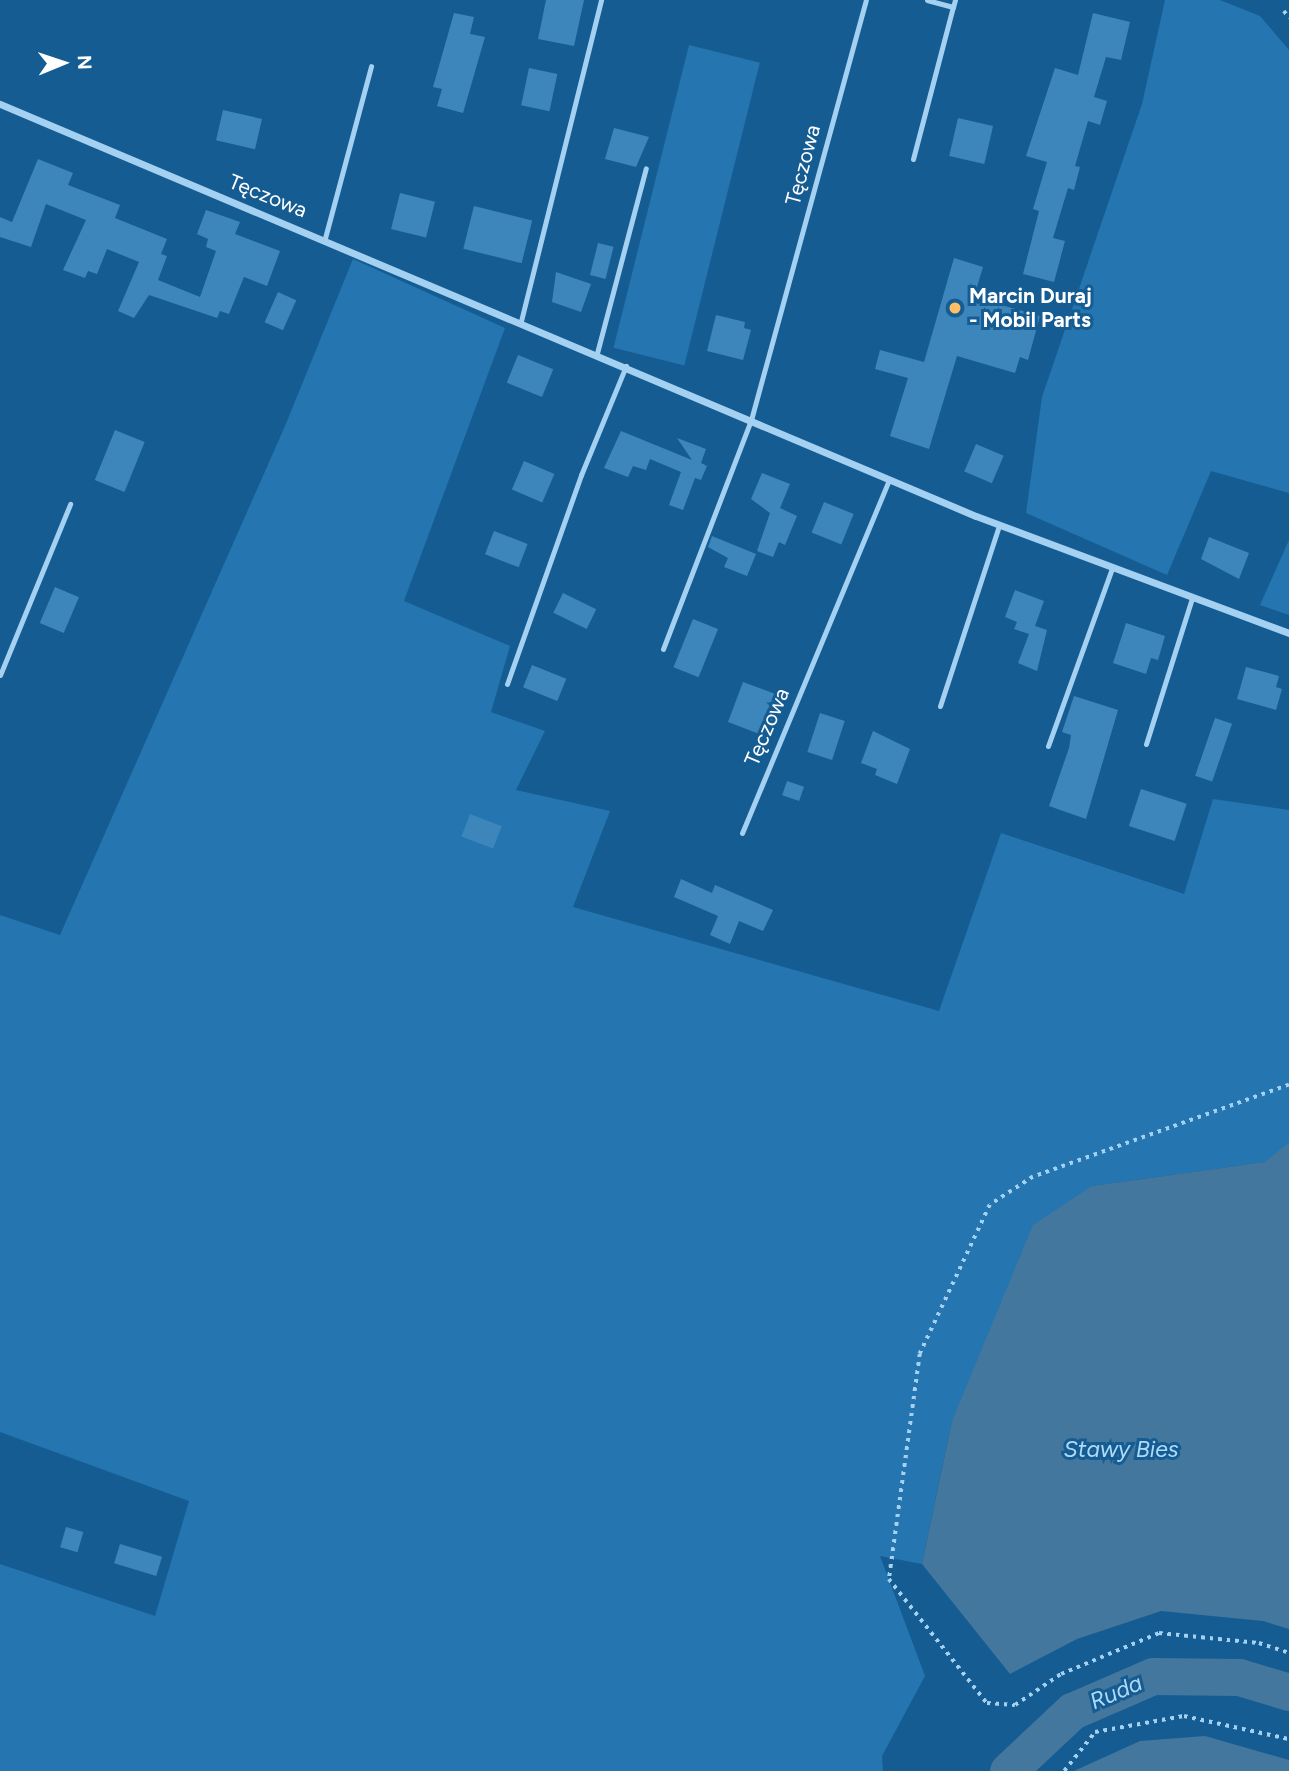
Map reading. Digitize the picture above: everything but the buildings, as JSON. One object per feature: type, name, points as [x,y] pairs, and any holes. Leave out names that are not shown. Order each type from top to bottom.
[{"type":"street","name":"Tęczowa","points":[[0,104],[522,321],[999,525],[1289,634]]},
{"type":"lane","points":[[522,321],[601,0]]},
{"type":"lane","name":"Tęczowa","points":[[663,649],[751,420],[866,0]]},
{"type":"lane","points":[[913,159],[954,3],[927,0]]},
{"type":"lane","points":[[325,238],[371,66]]},
{"type":"lane","points":[[597,353],[646,168]]},
{"type":"lane","points":[[508,684],[581,475],[626,366]]},
{"type":"lane","name":"Tęczowa","points":[[742,833],[889,479]]},
{"type":"lane","points":[[0,675],[70,504]]},
{"type":"lane","points":[[940,706],[999,525]]},
{"type":"lane","points":[[1048,746],[1112,568]]},
{"type":"lane","points":[[1146,744],[1192,598]]},
{"type":"path","points":[[1284,12],[1289,18]]},
{"type":"path","points":[[1289,1085],[1033,1177],[989,1205],[919,1354],[889,1579],[987,1703],[1015,1705],[1062,1674],[1158,1633],[1259,1643],[1289,1653]]},
{"type":"path","points":[[1064,1771],[1096,1732],[1184,1716],[1289,1739]]},
{"type":"shaded area","points":[[1165,0],[1220,0],[1260,16],[1289,50],[1289,493],[1211,471],[1167,575],[1026,513],[1042,397],[1142,104]]},
{"type":"shaded area","points":[[689,45],[760,63],[684,365],[614,348]]},
{"type":"shaded area","points":[[353,259],[505,328],[404,601],[510,646],[491,712],[545,731],[516,790],[610,811],[573,907],[939,1011],[1001,833],[1184,894],[1213,799],[1289,810],[1289,1142],[1266,1162],[1092,1186],[952,1421],[922,1564],[880,1556],[925,1676],[882,1756],[883,1771],[0,1771],[0,1564],[155,1616],[189,1501],[0,1432],[0,915],[60,935],[285,426]]},
{"type":"shaded area","points":[[1289,540],[1289,615],[1260,605]]},
{"type":"water","name":"Stawy Bies","points":[[1289,1142],[1289,1629],[1263,1621],[1161,1611],[1077,1639],[1010,1674],[922,1564],[952,1421],[1033,1225],[1092,1186],[1265,1162]]},
{"type":"water","points":[[1205,1736],[1289,1760],[1289,1771],[1074,1771],[1140,1741]]},
{"type":"waterway","name":"Ruda","points":[[1008,1771],[1072,1711],[1153,1676],[1239,1677],[1289,1692]]},
{"type":"place","name":"Marcin Duraj - Mobil Parts","points":[[955,308]]}]
